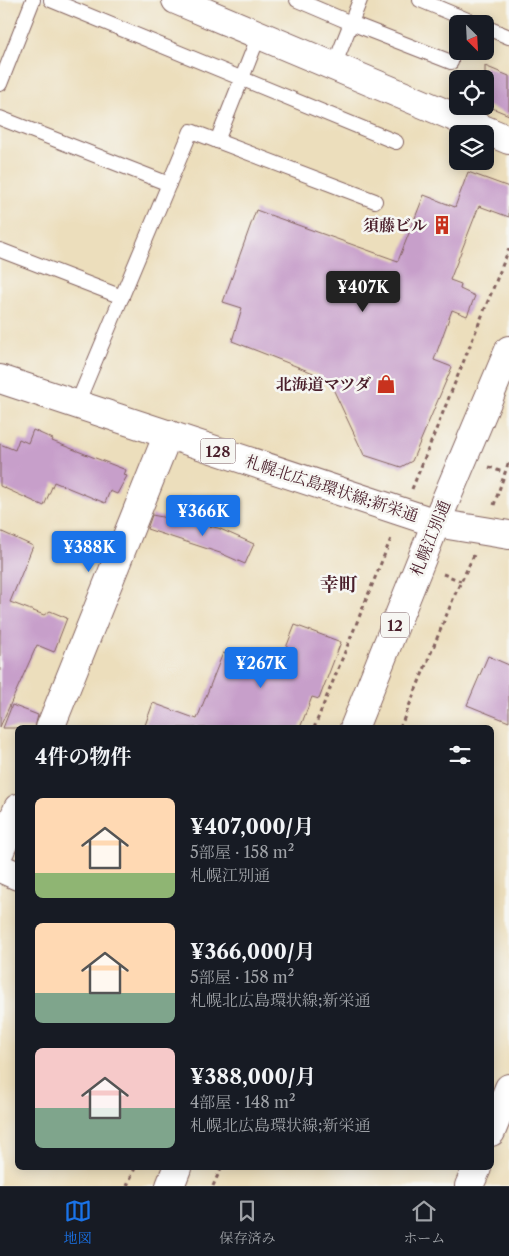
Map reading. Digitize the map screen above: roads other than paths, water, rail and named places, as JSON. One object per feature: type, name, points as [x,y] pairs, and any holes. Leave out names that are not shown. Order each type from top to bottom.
[{"type":"main road","points":[[176,0],[509,140]]},
{"type":"main road","name":"札幌江別通","points":[[355,725],[436,523],[509,350]]},
{"type":"main road","name":"札幌北広島環状線;新栄通","points":[[0,379],[436,523],[496,533]]},
{"type":"main road","points":[[51,725],[168,434]]},
{"type":"main road","points":[[0,851],[15,815]]},
{"type":"main road","points":[[0,868],[15,875]]},
{"type":"main road","points":[[494,1075],[509,1082]]},
{"type":"main road","points":[[494,1125],[509,1088]]},
{"type":"main road","points":[[170,1186],[176,1170]]},
{"type":"main road","points":[[469,1186],[476,1170]]},
{"type":"lane","points":[[0,84],[33,0]]},
{"type":"lane","points":[[51,0],[396,142]]},
{"type":"lane","points":[[297,0],[350,23],[451,62]]},
{"type":"lane","points":[[334,66],[360,0]]},
{"type":"lane","points":[[420,0],[456,15]]},
{"type":"lane","points":[[494,31],[509,37]]},
{"type":"lane","points":[[217,141],[259,35]]},
{"type":"lane","points":[[0,118],[169,184]]},
{"type":"lane","points":[[77,404],[192,131],[374,201]]},
{"type":"lane","points":[[0,250],[122,297]]},
{"type":"place","name":"須藤ビル","points":[[442,225]]},
{"type":"place","name":"北海道マツダ","points":[[386,384]]},
{"type":"district","name":"幸町","points":[[339,584]]}]
